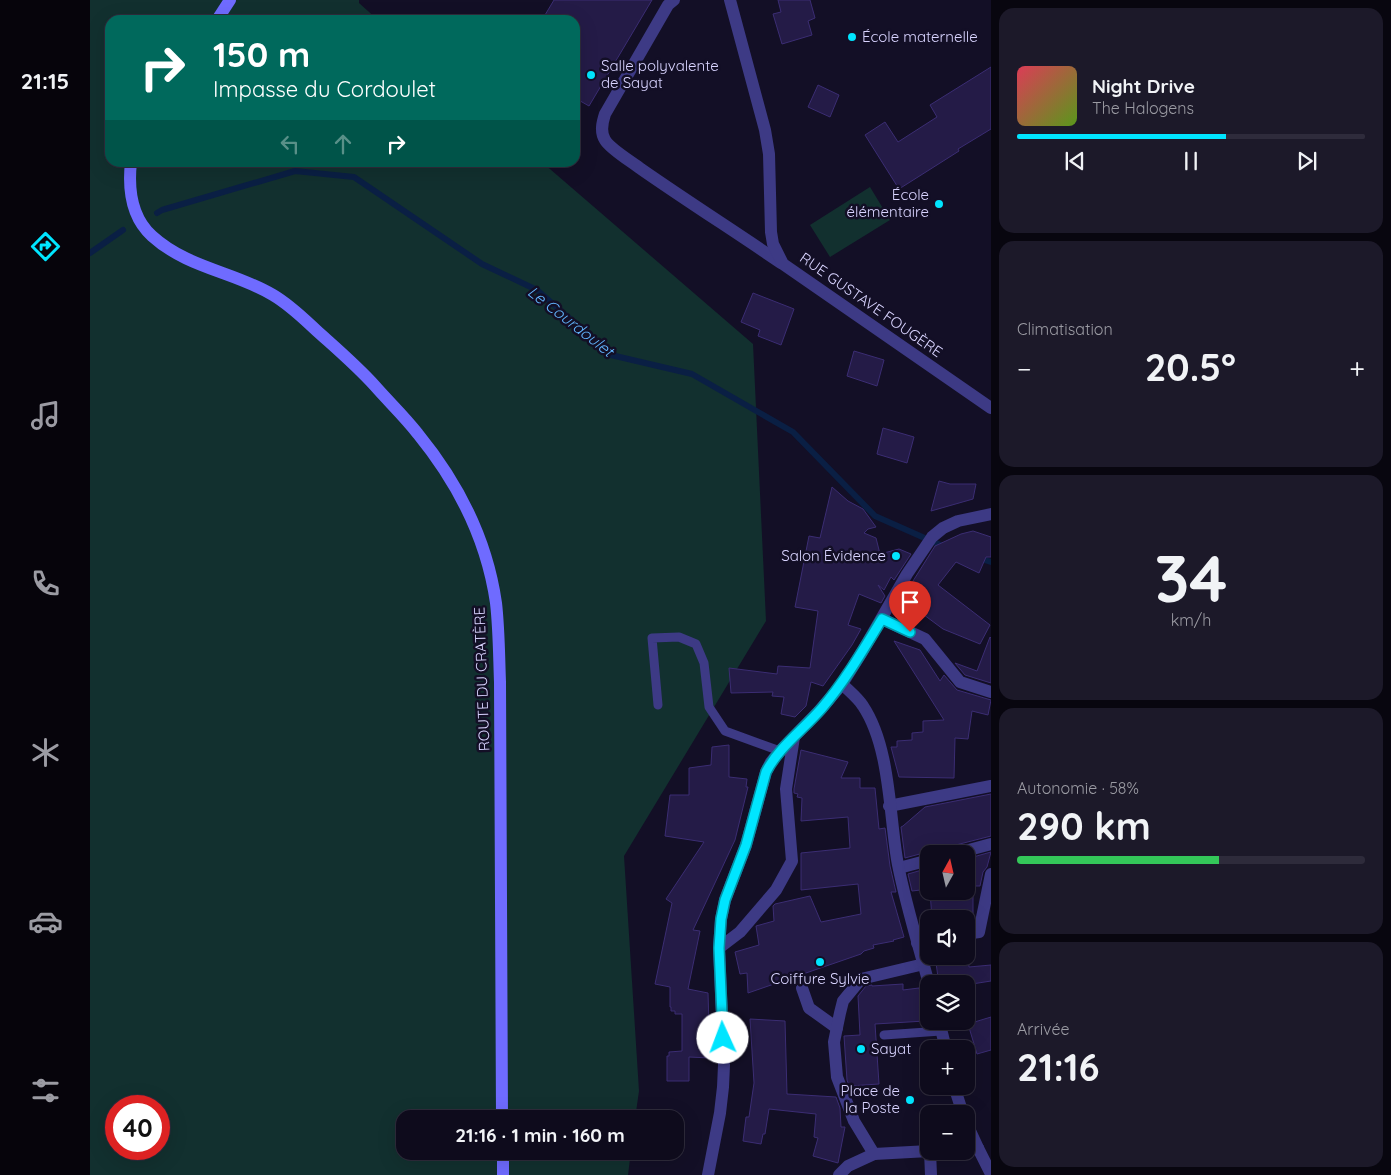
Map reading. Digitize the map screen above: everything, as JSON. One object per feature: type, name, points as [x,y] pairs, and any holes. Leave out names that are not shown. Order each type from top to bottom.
[{"type":"main road","points":[[221,15],[230,0]]},
{"type":"main road","name":"ROUTE DU CRATÈRE","points":[[131,167],[130,189],[134,206],[140,221],[152,236],[170,249],[202,266],[264,290],[284,302],[301,316],[358,368],[418,433],[452,482],[469,512],[490,574],[496,603],[499,643],[502,1110]]},
{"type":"main road","points":[[503,1160],[503,1175]]},
{"type":"street","points":[[674,0],[668,6],[605,114],[602,129],[605,140],[629,160],[688,202],[783,264]]},
{"type":"street","name":"RUE GUSTAVE FOUGÈRE","points":[[730,0],[765,130],[769,154],[771,232],[773,244],[783,264],[991,408]]},
{"type":"street","points":[[708,1175],[723,1087],[724,1056],[719,948],[721,919],[725,900],[746,845],[766,772],[780,751],[820,710],[842,684],[932,536],[958,521],[991,514]]},
{"type":"street","points":[[882,619],[925,639],[960,682],[991,692]]},
{"type":"street","points":[[842,684],[864,707],[878,739],[885,772],[899,868],[920,933]]},
{"type":"street","points":[[719,948],[740,932],[776,890],[792,860],[786,788],[794,737]]},
{"type":"street","points":[[890,806],[991,786]]},
{"type":"street","points":[[975,848],[991,844]]},
{"type":"street","points":[[899,868],[920,862]]},
{"type":"street","points":[[975,933],[979,932],[991,874]]},
{"type":"street","points":[[874,1154],[854,1121],[837,1077],[834,1042],[843,1001],[861,979],[920,965]]},
{"type":"street","points":[[802,988],[809,1008],[837,1028]]},
{"type":"street","points":[[839,1175],[848,1166],[874,1154],[920,1151]]},
{"type":"street","points":[[975,1152],[991,1174]]},
{"type":"street","points":[[930,1160],[931,1175]]},
{"type":"lane","points":[[658,705],[652,638],[679,637],[696,644],[704,663],[709,707],[725,732],[780,751]]},
{"type":"lane","points":[[884,1035],[920,1029]]},
{"type":"green space","points":[[90,0],[359,0],[359,3],[372,15],[105,15],[105,167],[548,167],[753,344],[766,621],[624,856],[639,1091],[636,1110],[396,1110],[396,1160],[630,1160],[628,1175],[90,1175]]},
{"type":"green space","points":[[870,187],[890,220],[830,257],[810,225]]},
{"type":"building","name":"Salle polyvalente de Sayat","points":[[554,0],[652,0],[589,106],[580,101],[580,15],[545,15]]},
{"type":"building","points":[[778,0],[810,0],[815,18],[808,21],[812,35],[782,44],[773,14],[781,12]]},
{"type":"building","points":[[991,67],[991,129],[899,189],[865,135],[885,122],[898,142],[937,117],[930,105]]},
{"type":"building","points":[[818,85],[839,95],[830,117],[808,107]]},
{"type":"building","points":[[753,293],[794,309],[781,345],[758,336],[760,330],[741,322]]},
{"type":"building","points":[[854,351],[884,360],[877,386],[847,376]]},
{"type":"building","points":[[883,428],[914,437],[907,463],[877,454]]},
{"type":"building","points":[[939,481],[950,484],[976,484],[973,499],[931,511]]},
{"type":"building","points":[[832,487],[848,501],[863,509],[876,527],[868,529],[864,533],[876,538],[880,554],[899,549],[911,554],[894,580],[891,577],[884,590],[878,585],[885,596],[881,603],[859,594],[848,625],[861,629],[823,686],[811,682],[806,706],[795,717],[781,714],[784,697],[772,696],[773,692],[731,693],[729,668],[777,674],[778,666],[810,668],[818,611],[795,607],[809,536],[820,538]]},
{"type":"building","points":[[973,531],[991,537],[991,557],[986,557],[979,573],[956,562],[938,585],[990,625],[980,644],[943,629],[916,609],[924,600],[908,589],[935,546],[961,534]]},
{"type":"building","points":[[990,637],[991,683],[965,675],[955,663],[977,671]]},
{"type":"building","points":[[894,641],[920,650],[940,681],[944,675],[957,690],[991,700],[988,715],[972,711],[968,739],[955,738],[954,778],[899,777],[891,747],[897,747],[897,741],[912,740],[912,733],[923,732],[923,721],[944,720]]},
{"type":"building","points":[[729,745],[729,777],[747,779],[746,787],[748,787],[735,840],[693,930],[700,931],[688,989],[708,993],[710,1058],[689,1057],[689,1081],[667,1081],[667,1056],[669,1056],[669,1052],[682,1051],[682,1014],[675,1014],[675,1011],[671,1011],[670,987],[655,984],[672,903],[666,899],[704,842],[665,836],[670,795],[689,795],[689,768],[711,765],[712,747]]},
{"type":"building","points":[[801,750],[848,762],[841,778],[860,778],[860,788],[875,788],[879,829],[885,828],[890,866],[896,892],[891,892],[904,937],[873,945],[874,948],[861,954],[748,993],[747,973],[740,974],[735,952],[759,945],[756,926],[774,921],[773,906],[775,904],[810,896],[821,922],[861,914],[858,884],[801,890],[801,853],[850,848],[848,817],[801,821],[802,798],[797,797],[798,794],[794,793],[794,789]]},
{"type":"building","points":[[991,794],[991,836],[956,845],[920,845],[920,854],[905,858],[901,827],[925,807]]},
{"type":"building","points":[[991,852],[980,886],[975,886],[975,856]]},
{"type":"building","points":[[920,871],[920,890],[912,891],[908,874]]},
{"type":"building","points":[[931,900],[973,900],[973,910],[931,910]]},
{"type":"building","points":[[936,965],[969,965],[969,967],[991,965],[991,981],[975,984],[975,975],[938,975]]},
{"type":"building","points":[[903,984],[903,990],[919,988],[920,1021],[875,1024],[879,1084],[849,1086],[844,1036],[860,1035],[858,996],[866,986]]},
{"type":"building","points":[[991,1017],[991,1050],[977,1054],[975,1040],[973,1040],[970,1030],[975,1030],[975,1022]]},
{"type":"building","points":[[750,1019],[785,1021],[787,1094],[836,1097],[840,1108],[841,1127],[845,1127],[838,1163],[813,1156],[818,1138],[814,1137],[816,1114],[769,1109],[765,1134],[763,1134],[761,1144],[743,1141],[746,1117],[749,1117],[754,1083]]},
{"type":"waterway","name":"Le Courdoulet","points":[[157,213],[295,171],[354,177],[482,264],[537,290],[611,355],[692,374],[793,432],[875,516],[945,547]]},
{"type":"waterway","name":"Le Courdoulet","points":[[90,253],[123,230]]},
{"type":"waterway","name":"Le Courdoulet","points":[[978,558],[991,562]]},
{"type":"place","name":"École maternelle","points":[[852,37]]},
{"type":"place","name":"Salle polyvalente de Sayat","points":[[591,75]]},
{"type":"place","name":"École élémentaire","points":[[939,204]]},
{"type":"place","name":"Salon Évidence","points":[[896,556]]},
{"type":"place","name":"Coiffure Sylvie","points":[[820,962]]},
{"type":"place","name":"Sayat","points":[[861,1049]]},
{"type":"place","name":"Place de la Poste","points":[[910,1100]]},
{"type":"route","points":[[723,1038],[719,948],[721,919],[725,900],[746,845],[766,772],[780,751],[820,710],[842,684],[882,619],[910,632]]}]
